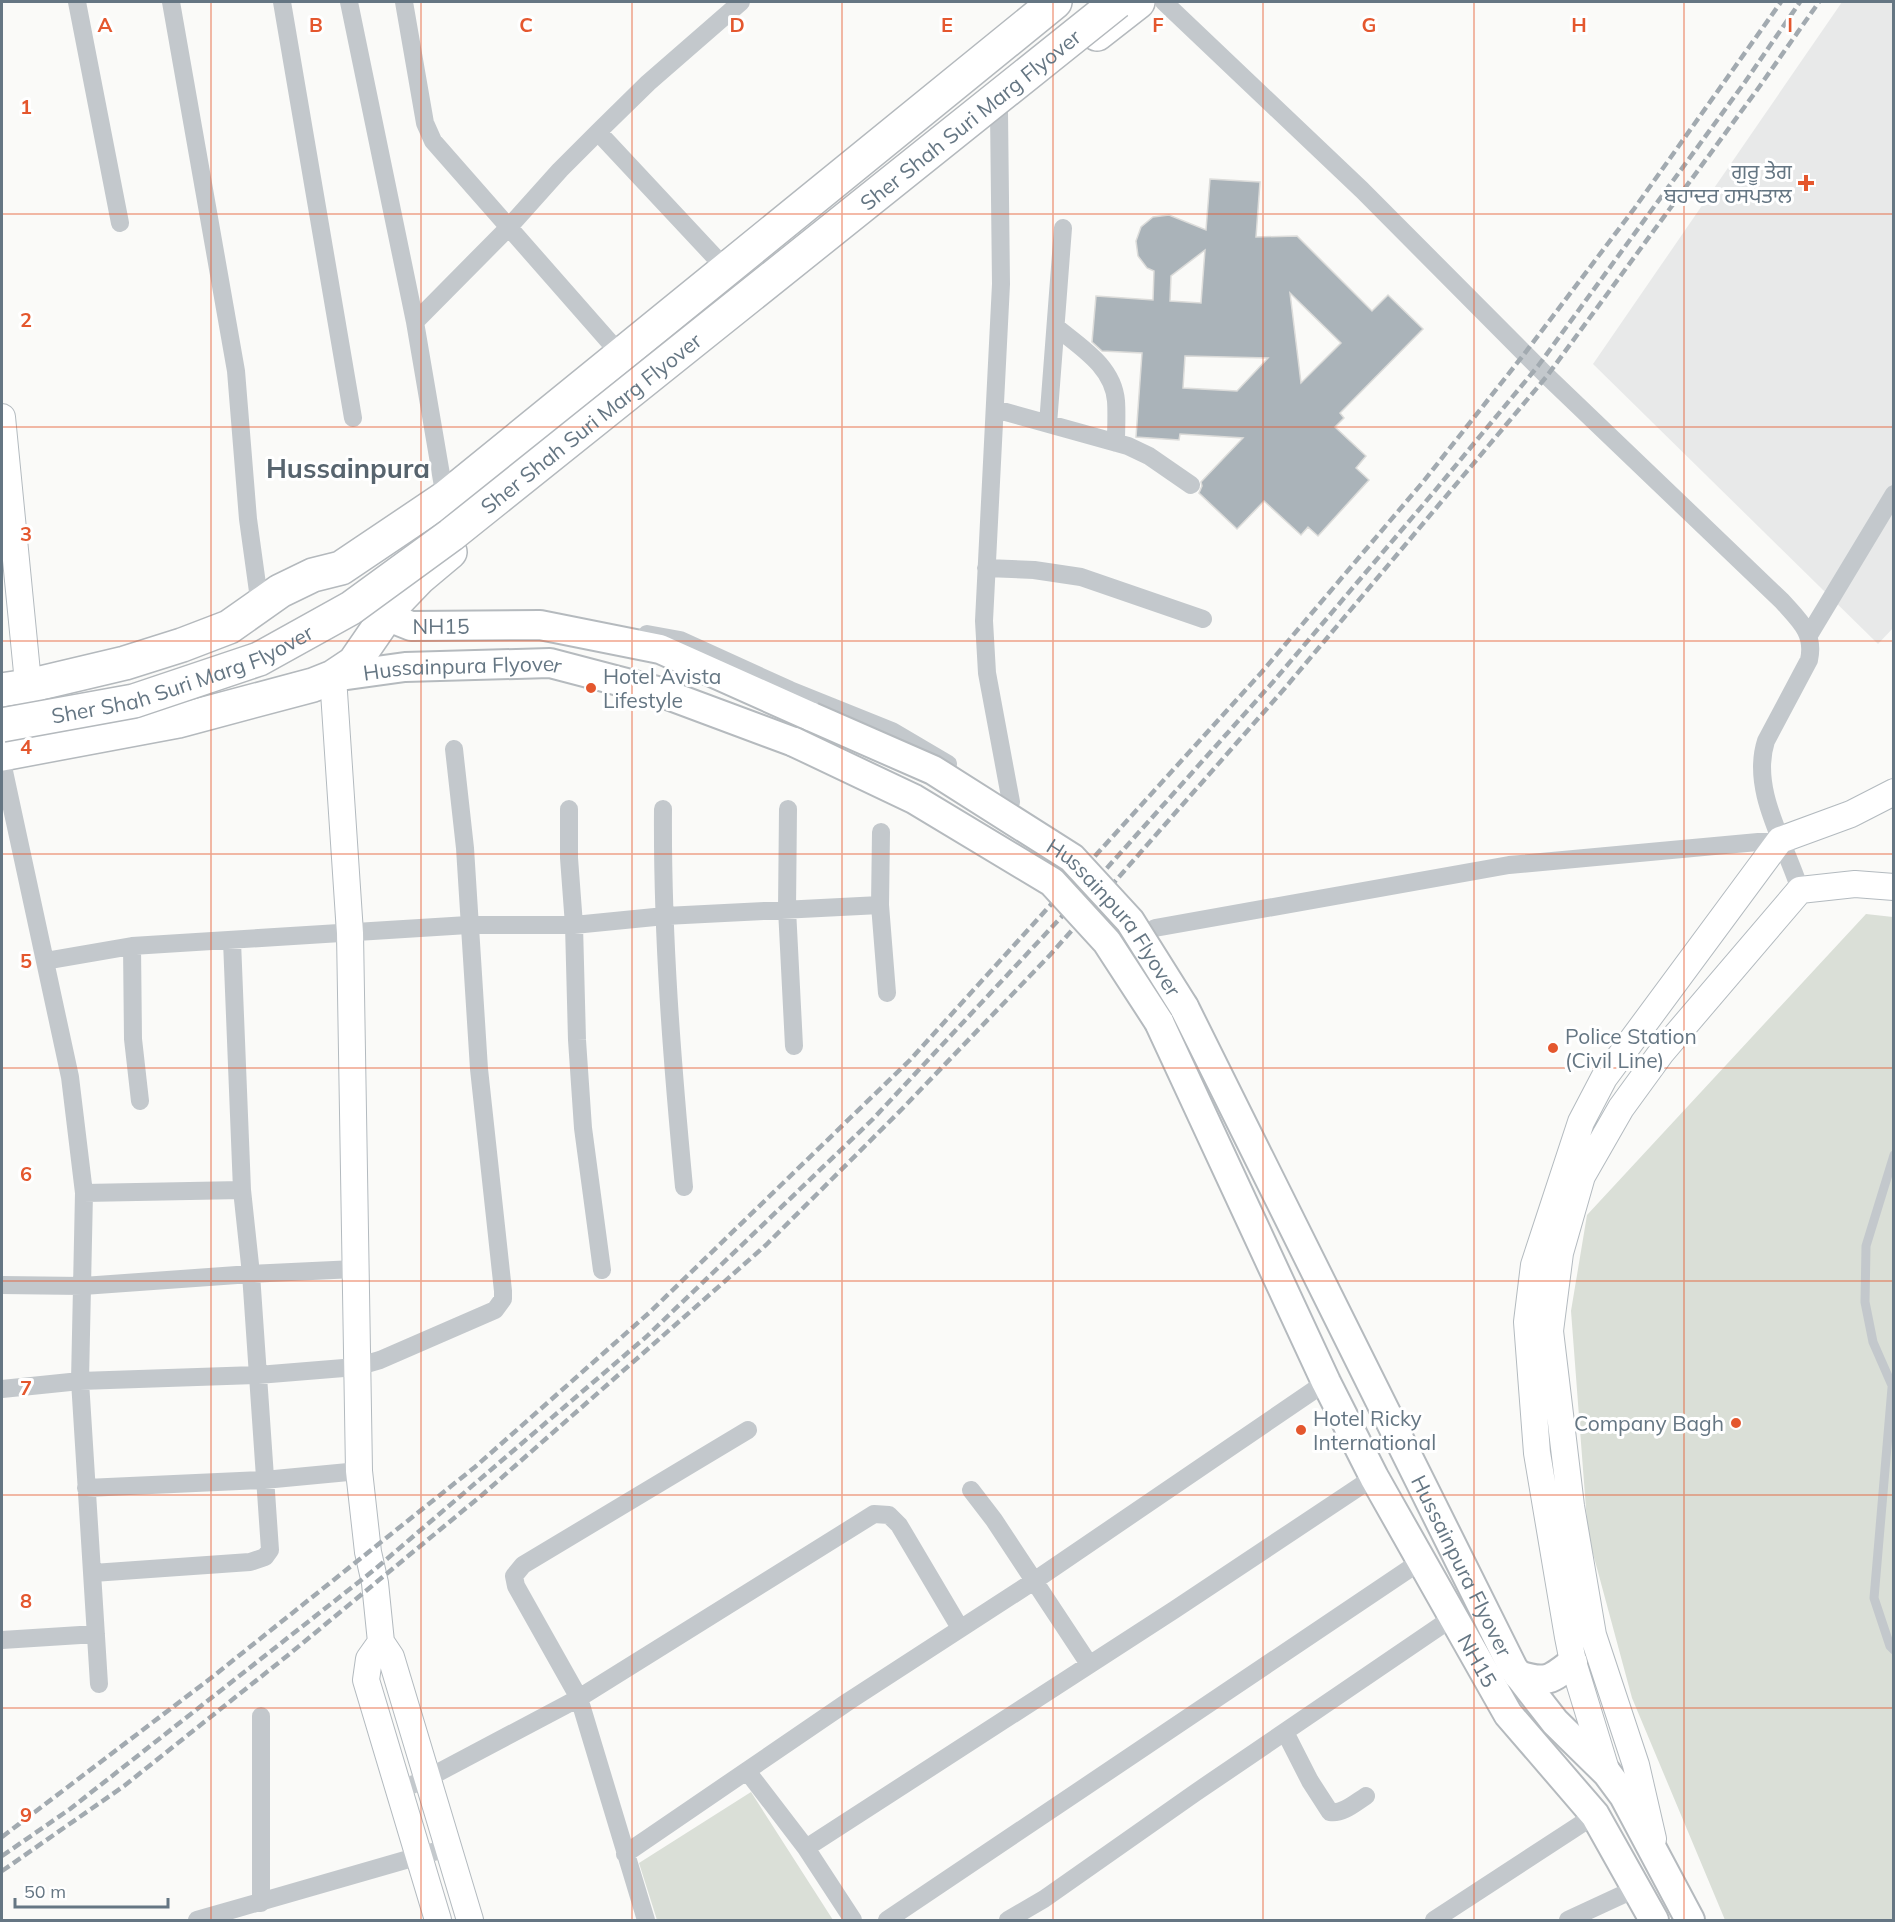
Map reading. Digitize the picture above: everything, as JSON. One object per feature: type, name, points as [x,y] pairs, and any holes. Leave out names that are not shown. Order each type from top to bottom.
[{"type":"highway","points":[[15,688],[125,663],[182,645],[229,627],[280,591],[313,575],[340,568],[445,498],[1055,2]]},
{"type":"highway","name":"Sher Shah Suri Marg Flyover","points":[[2,705],[133,681],[251,642],[342,593],[444,520],[1086,2]]},
{"type":"highway","name":"Sher Shah Suri Marg Flyover","points":[[2,725],[134,701],[259,660],[351,608],[460,527],[1117,2]]},
{"type":"highway","points":[[2,754],[178,721],[313,685],[333,677],[354,663],[378,618],[459,543],[1138,2]]},
{"type":"highway","points":[[340,568],[358,576],[378,618]]},
{"type":"highway","points":[[229,627],[217,650],[220,671],[232,688],[260,698]]},
{"type":"main road","points":[[2,417],[15,688],[34,749]]},
{"type":"main road","name":"NH15","points":[[378,618],[411,626],[481,626]]},
{"type":"main road","name":"Hussainpura Flyover","points":[[481,626],[540,625],[660,649],[933,770],[1072,858],[1130,921],[1184,1006],[1518,1675]]},
{"type":"main road","name":"Hussainpura Flyover","points":[[333,677],[405,667],[550,663],[657,691],[794,742],[914,799],[1052,882],[1107,942],[1159,1022],[1322,1373]]},
{"type":"main road","points":[[333,677],[350,933],[359,1471],[381,1642],[391,1657],[470,1920]]},
{"type":"main road","points":[[1607,1773],[1573,1662],[1537,1453],[1527,1322],[1534,1265],[1581,1122],[1604,1078],[1780,840],[1851,814],[1893,792]]},
{"type":"main road","points":[[1658,1859],[1636,1765],[1593,1635],[1571,1506],[1550,1331],[1560,1253],[1582,1176],[1621,1108],[1661,1053],[1800,890],[1855,884],[1893,887]]},
{"type":"main road","name":"NH15","points":[[1322,1373],[1374,1477],[1508,1714],[1595,1815],[1654,1920]]},
{"type":"main road","points":[[381,1642],[369,1659],[366,1680],[438,1920]]},
{"type":"main road","points":[[1518,1675],[1541,1681],[1552,1679],[1573,1662]]},
{"type":"main road","name":"NH15","points":[[1518,1675],[1556,1722],[1607,1773],[1624,1796],[1690,1920]]},
{"type":"street","points":[[77,2],[120,224]]},
{"type":"street","points":[[171,2],[236,371],[248,519],[260,606]]},
{"type":"street","points":[[282,2],[353,418]]},
{"type":"street","points":[[350,2],[415,322],[445,498]]},
{"type":"street","points":[[404,2],[425,123],[433,141],[621,355]]},
{"type":"street","points":[[415,322],[509,227],[598,132],[648,83],[741,2]]},
{"type":"street","points":[[1164,2],[1362,190],[1559,388],[1782,601],[1809,635],[1812,648],[1809,660],[1766,741],[1761,756],[1764,787],[1780,840],[1792,865],[1800,890]]},
{"type":"street","points":[[481,626],[508,610],[680,640],[790,690],[892,731],[1011,802],[987,673],[984,621],[1001,284],[999,112]]},
{"type":"street","points":[[598,132],[726,269]]},
{"type":"street","points":[[1048,424],[1063,228]]},
{"type":"street","points":[[1056,327],[1102,366],[1108,374],[1116,399],[1116,443]]},
{"type":"street","points":[[994,409],[1116,443],[1149,456],[1191,485]]},
{"type":"street","points":[[1809,635],[1893,494]]},
{"type":"street","points":[[986,568],[1034,570],[1081,578],[1203,619]]},
{"type":"street","points":[[2,1389],[80,1381],[258,1375],[356,1367],[380,1360],[495,1311],[503,1299],[479,1069],[468,925],[465,848],[454,748]]},
{"type":"street","points":[[2,762],[70,1077],[84,1193],[80,1381],[99,1684]]},
{"type":"street","points":[[663,809],[670,1043],[684,1187]]},
{"type":"street","points":[[788,809],[787,909],[794,1046]]},
{"type":"street","points":[[569,810],[577,1040],[583,1128],[602,1270]]},
{"type":"street","points":[[881,832],[880,905],[887,993]]},
{"type":"street","points":[[1155,928],[1509,865],[1780,840]]},
{"type":"street","points":[[45,961],[132,946],[468,925],[574,925],[665,916],[880,905]]},
{"type":"street","points":[[93,1573],[250,1562],[265,1557],[270,1550],[251,1274],[242,1190],[232,941]]},
{"type":"street","points":[[132,946],[133,1039],[140,1101]]},
{"type":"street","points":[[84,1193],[242,1190]]},
{"type":"street","points":[[2,1285],[83,1287],[251,1274],[355,1269]]},
{"type":"street","points":[[626,1854],[960,1628],[1034,1581],[1322,1373]]},
{"type":"street","points":[[646,1920],[579,1698],[516,1586],[515,1573],[523,1565],[747,1430]]},
{"type":"street","points":[[86,1488],[264,1480],[359,1471]]},
{"type":"street","points":[[806,1848],[1174,1610],[1374,1477]]},
{"type":"street","points":[[971,1490],[994,1520],[1089,1664]]},
{"type":"street","points":[[400,1790],[428,1778],[579,1698],[874,1514],[889,1515],[899,1525],[960,1628]]},
{"type":"street","points":[[887,1920],[1421,1561]]},
{"type":"street","points":[[1008,1920],[1044,1899],[1452,1618]]},
{"type":"street","points":[[2,1640],[96,1634]]},
{"type":"street","points":[[261,1716],[261,1903]]},
{"type":"street","points":[[1285,1732],[1310,1781],[1330,1812],[1337,1813],[1366,1796]]},
{"type":"street","points":[[747,1771],[806,1848],[853,1920]]},
{"type":"street","points":[[1434,1920],[1595,1815]]},
{"type":"street","points":[[197,1920],[241,1914],[261,1903],[447,1848]]},
{"type":"street","points":[[1568,1920],[1637,1888]]},
{"type":"lane","points":[[1893,1155],[1866,1246],[1864,1302],[1873,1342],[1893,1389],[1874,1598],[1893,1650]]},
{"type":"shaded area","name":"ਗੁਰੂ ਤੇਗ ਬਹਾਦਰ ਹਸਪਤਾਲ","points":[[1842,2],[1893,2],[1894,627],[1878,644],[1593,364]]},
{"type":"shaded area","name":"Company Bagh","points":[[1866,914],[1893,917],[1893,1920],[1725,1920],[1632,1698],[1588,1535],[1571,1311],[1587,1215]]},
{"type":"shaded area","points":[[751,1792],[833,1920],[657,1920],[639,1863]]},
{"type":"building","points":[[1210,179],[1260,182],[1256,237],[1297,236],[1372,311],[1388,295],[1423,329],[1340,413],[1344,418],[1335,427],[1366,456],[1356,468],[1369,480],[1318,536],[1308,527],[1301,535],[1264,501],[1237,529],[1199,493],[1201,482],[1243,438],[1180,434],[1179,440],[1136,437],[1142,353],[1102,351],[1092,342],[1096,296],[1153,300],[1154,271],[1147,268],[1138,256],[1136,241],[1141,227],[1153,217],[1169,215],[1206,230]],"holes":[[[1205,250],[1201,303],[1170,301],[1171,276]],[[1290,293],[1341,343],[1301,383]],[[1185,356],[1268,358],[1237,391],[1183,388]]]},
{"type":"railway","points":[[2,1837],[211,1678],[475,1467],[650,1312],[910,1060],[1261,673],[1423,482],[1525,353],[1634,209],[1781,2]]},
{"type":"railway","points":[[2,1856],[70,1809],[374,1570],[646,1337],[873,1119],[1107,868],[1273,682],[1433,493],[1538,366],[1745,82],[1800,2]]},
{"type":"railway","points":[[2,1871],[124,1786],[287,1656],[482,1495],[766,1245],[902,1109],[1050,955],[1118,878],[1285,688],[1547,376],[1819,2]]},
{"type":"place","name":"ਗੁਰੂ ਤੇਗ ਬਹਾਦਰ ਹਸਪਤਾਲ","points":[[1806,183]]},
{"type":"place","name":"Hotel Avista Lifestyle","points":[[591,688]]},
{"type":"place","name":"Police Station (Civil Line)","points":[[1553,1048]]},
{"type":"place","name":"Company Bagh","points":[[1736,1423]]},
{"type":"place","name":"Hotel Ricky International","points":[[1301,1430]]},
{"type":"district","name":"Hussainpura","points":[[348,468]]}]
